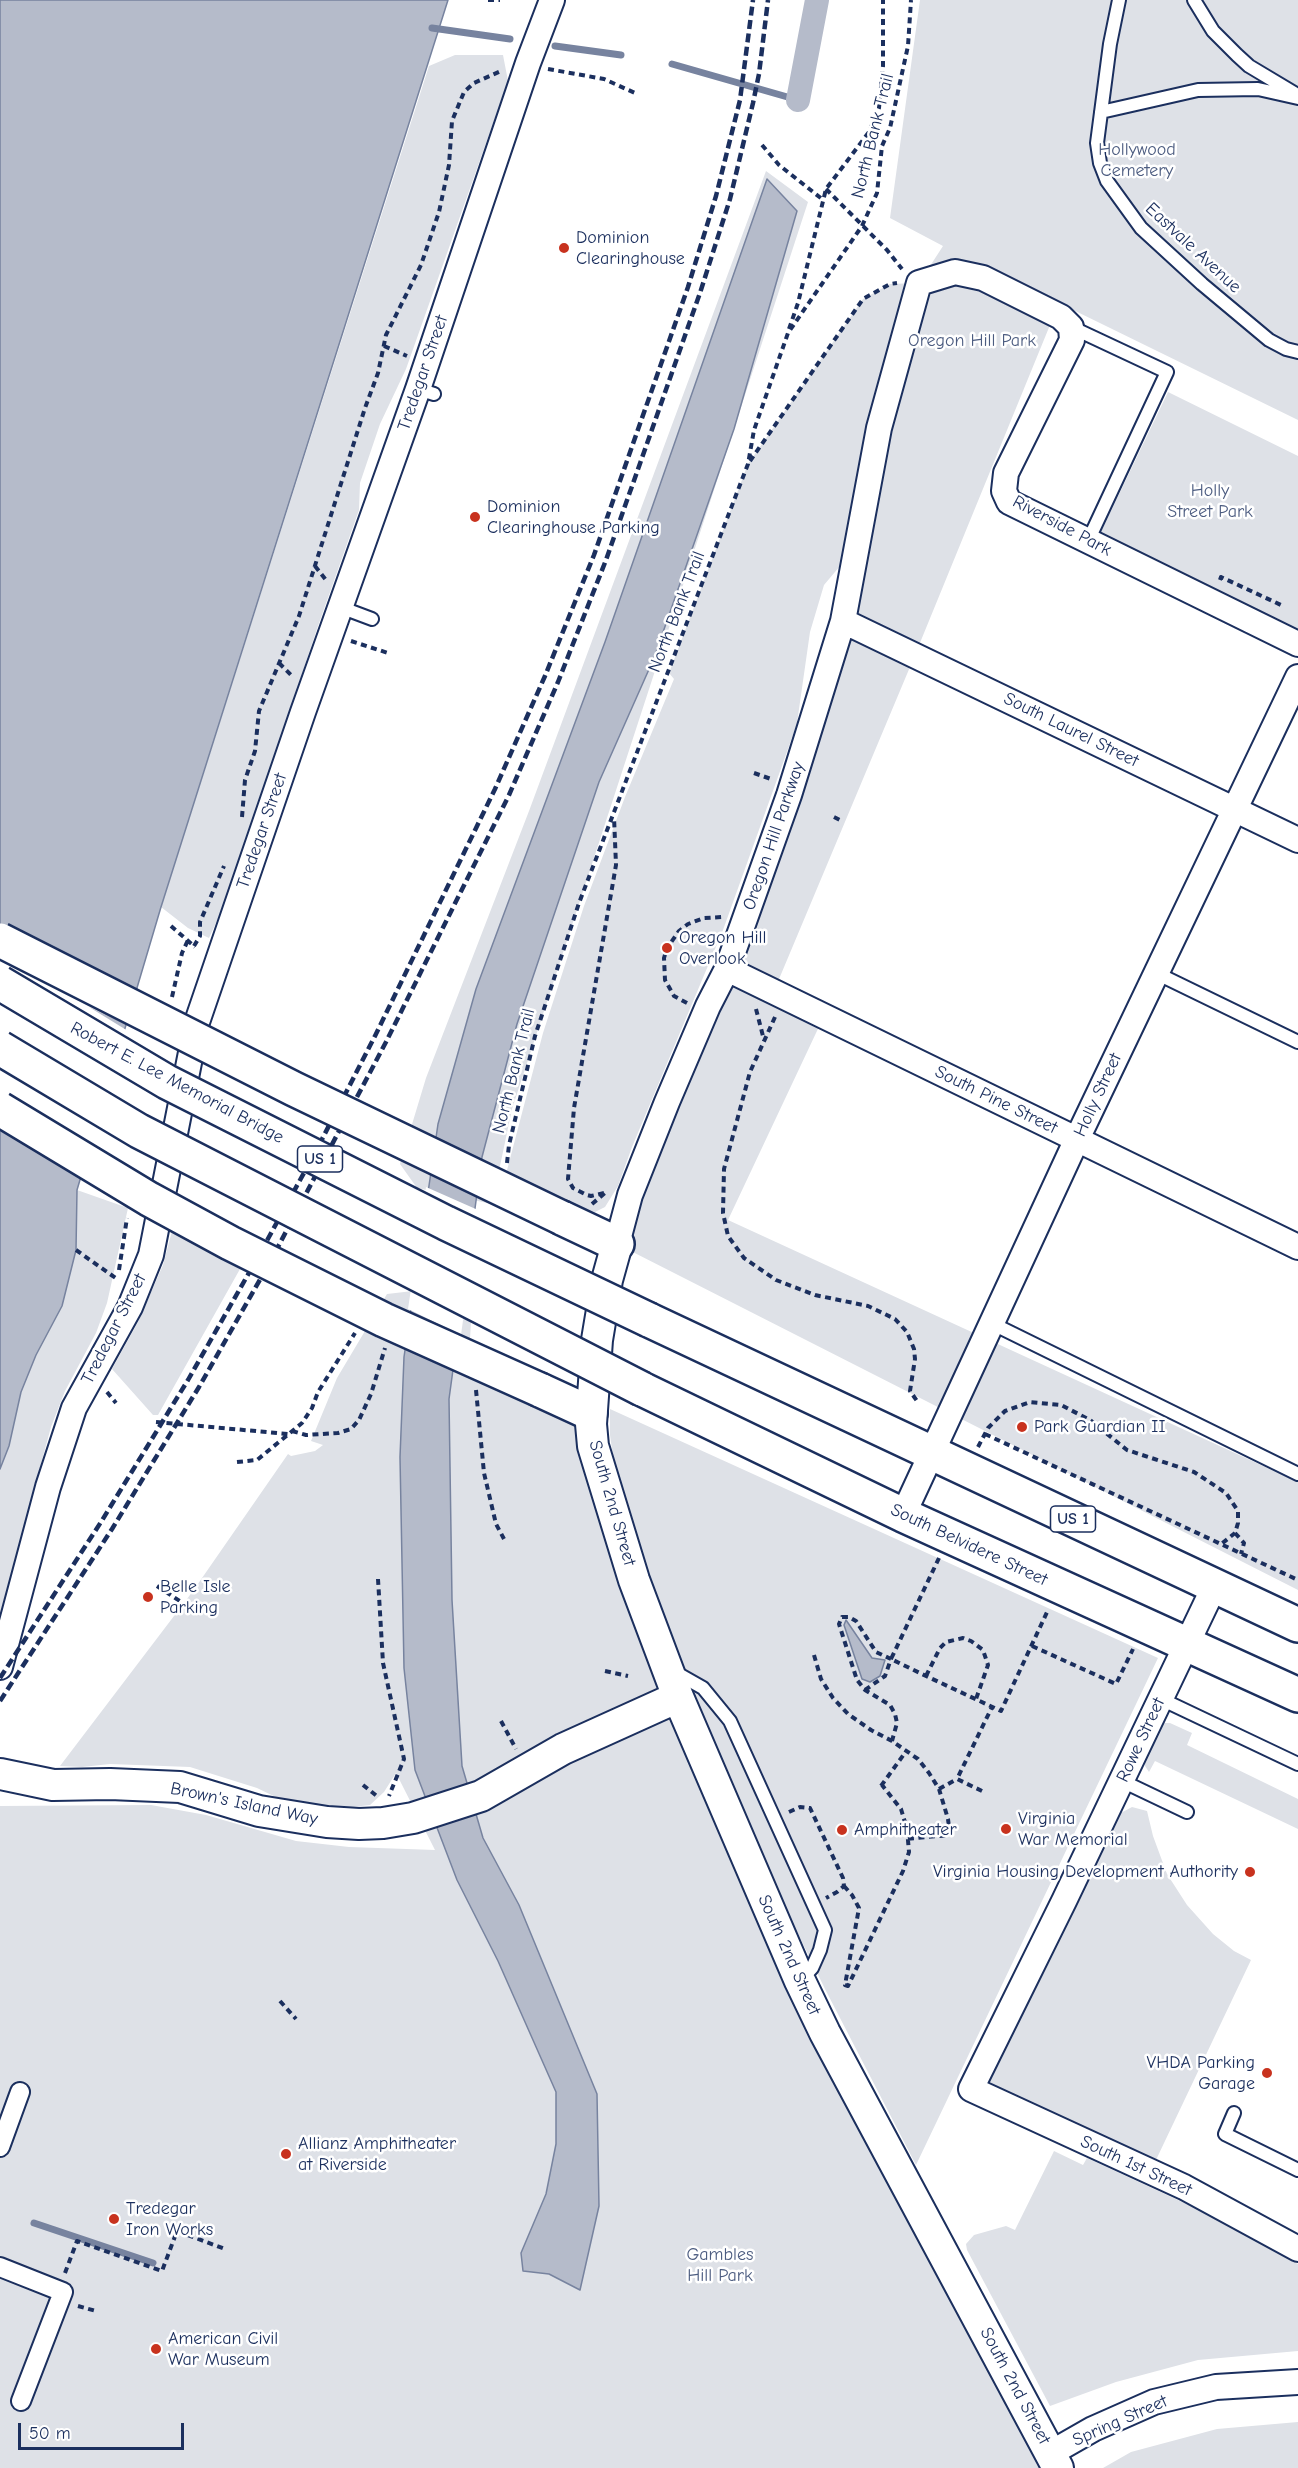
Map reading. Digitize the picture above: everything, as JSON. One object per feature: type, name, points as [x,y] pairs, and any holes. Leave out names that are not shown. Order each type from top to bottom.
[{"type":"main road","points":[[0,940],[294,1089],[617,1244]]},
{"type":"main road","name":"Robert E. Lee Memorial Bridge","points":[[0,983],[167,1082],[446,1223],[932,1452]]},
{"type":"main road","name":"South Belvidere Street","points":[[0,1048],[139,1131],[642,1389],[903,1515],[1298,1695]]},
{"type":"main road","points":[[0,1109],[149,1199],[230,1243],[384,1320],[590,1413]]},
{"type":"main road","name":"US 1","points":[[932,1452],[1298,1625]]},
{"type":"street","name":"Tredegar Street","points":[[0,1667],[48,1486],[74,1408],[130,1307],[151,1255],[197,1022],[336,597],[426,391],[528,63],[552,0]]},
{"type":"street","points":[[919,283],[955,272],[983,278],[1066,322]]},
{"type":"street","name":"Oregon Hill Parkway","points":[[590,1413],[607,1280],[630,1195],[708,1006],[727,969],[786,806],[843,621],[879,428],[919,283]]},
{"type":"street","name":"Riverside Park","points":[[1066,322],[1072,340],[1006,473],[1004,491],[1008,502],[1298,644]]},
{"type":"street","name":"South Laurel Street","points":[[843,621],[1298,840]]},
{"type":"street","name":"Holly Street","points":[[903,1515],[1077,1139],[1298,677]]},
{"type":"street","name":"South Pine Street","points":[[727,969],[1298,1247]]},
{"type":"street","name":"South 2nd Street","points":[[590,1413],[593,1446],[634,1580],[666,1668],[800,1981],[825,2033],[1054,2461]]},
{"type":"street","name":"Rowe Street","points":[[971,2089],[1215,1585]]},
{"type":"street","name":"Brown's Island Way","points":[[0,1774],[53,1785],[110,1784],[180,1787],[259,1811],[327,1822],[359,1824],[413,1818],[481,1796],[563,1749],[678,1697]]},
{"type":"street","name":"South 1st Street","points":[[971,2089],[1184,2187],[1298,2249]]},
{"type":"street","points":[[0,2147],[20,2092]]},
{"type":"street","points":[[0,2267],[63,2292],[21,2401]]},
{"type":"street","name":"Spring Street","points":[[1054,2461],[1093,2429],[1154,2402],[1216,2387],[1298,2382]]},
{"type":"lane","name":"Eastvale Avenue","points":[[1119,0],[1096,143],[1100,163],[1110,187],[1135,222],[1202,285],[1278,345],[1298,352]]},
{"type":"lane","points":[[1194,0],[1212,31],[1237,55],[1249,66],[1298,96]]},
{"type":"lane","points":[[1101,112],[1198,90],[1258,89],[1298,96]]},
{"type":"lane","points":[[1066,322],[1167,372],[1088,541]]},
{"type":"lane","points":[[336,597],[372,619]]},
{"type":"lane","points":[[1156,973],[1298,1042]]},
{"type":"lane","points":[[991,1323],[1298,1474]]},
{"type":"lane","points":[[666,1668],[703,1688],[730,1721],[825,1930],[812,1968],[800,1981]]},
{"type":"lane","points":[[1161,1699],[1298,1764]]},
{"type":"lane","points":[[1122,1781],[1187,1812]]},
{"type":"lane","points":[[1234,2113],[1225,2134],[1298,2170]]},
{"type":"path","points":[[488,0],[500,0]]},
{"type":"path","points":[[788,333],[798,303],[826,189],[869,132],[879,108],[883,66],[883,0]]},
{"type":"path","name":"North Bank Trail","points":[[507,1165],[509,1145],[535,1036],[579,903],[748,464],[754,430],[788,333],[862,226],[877,193],[882,146],[890,128],[908,46],[911,0]]},
{"type":"path","points":[[242,820],[245,780],[255,751],[259,711],[299,616],[378,373],[386,335],[421,265],[439,212],[449,165],[452,121],[464,92],[474,83],[509,67]]},
{"type":"path","points":[[541,68],[604,79],[635,93]]},
{"type":"path","points":[[762,145],[779,165],[822,199]]},
{"type":"path","points":[[826,189],[887,250],[898,265]]},
{"type":"path","points":[[748,464],[863,299],[890,284],[919,283]]},
{"type":"path","points":[[384,346],[410,358]]},
{"type":"path","points":[[315,566],[336,597]]},
{"type":"path","points":[[346,639],[388,653]]},
{"type":"path","points":[[279,663],[299,682]]},
{"type":"path","points":[[754,773],[777,782]]},
{"type":"path","points":[[611,1191],[591,1196],[573,1188],[568,1179],[574,1108],[616,865],[614,813]]},
{"type":"path","points":[[834,817],[842,821]]},
{"type":"path","points":[[171,926],[196,948],[200,936],[200,922],[225,863]]},
{"type":"path","points":[[694,1006],[674,996],[665,980],[664,958],[667,948],[679,931],[688,924],[704,918],[729,918]]},
{"type":"path","points":[[171,1002],[182,953],[188,940]]},
{"type":"path","points":[[756,1007],[764,1041]]},
{"type":"path","points":[[775,1017],[750,1072],[724,1169],[723,1213],[728,1236],[744,1258],[776,1280],[816,1295],[868,1306],[895,1319],[907,1332],[914,1349],[915,1359],[910,1391],[917,1401]]},
{"type":"path","points":[[115,1287],[128,1208]]},
{"type":"path","points":[[76,1250],[117,1279]]},
{"type":"path","points":[[237,1462],[257,1460],[303,1423],[318,1392],[356,1332]]},
{"type":"path","points":[[156,1422],[306,1435],[338,1433],[351,1429],[359,1420],[371,1394],[387,1338]]},
{"type":"path","points":[[475,1383],[484,1473],[496,1524],[504,1539]]},
{"type":"path","points":[[977,1447],[995,1419],[1017,1405],[1030,1402],[1061,1405],[1090,1420],[1127,1450],[1178,1466],[1210,1481],[1226,1493],[1235,1505],[1238,1517],[1235,1533],[1221,1545]]},
{"type":"path","points":[[985,1434],[1298,1580]]},
{"type":"path","points":[[1235,1533],[1244,1543],[1241,1554]]},
{"type":"path","points":[[865,1690],[885,1676],[941,1554]]},
{"type":"path","points":[[363,1785],[386,1803],[404,1759],[383,1664],[378,1579]]},
{"type":"path","points":[[157,1586],[198,1613]]},
{"type":"path","points":[[892,1741],[897,1723],[895,1714],[890,1706],[865,1690],[857,1680],[839,1624],[842,1617],[849,1617],[856,1621],[876,1652],[1001,1711],[1051,1604]]},
{"type":"path","points":[[926,1676],[940,1648],[946,1642],[963,1638],[970,1641],[983,1650],[988,1665],[976,1699]]},
{"type":"path","points":[[1032,1646],[1116,1684],[1135,1644]]},
{"type":"path","points":[[814,1655],[822,1679],[833,1698],[848,1714],[918,1759],[939,1789],[950,1835],[907,1839]]},
{"type":"path","points":[[605,1671],[628,1676]]},
{"type":"path","points":[[939,1789],[957,1779],[992,1707]]},
{"type":"path","points":[[501,1721],[519,1755]]},
{"type":"path","points":[[775,1819],[800,1807],[810,1808],[843,1878],[844,1886],[859,1908],[845,1985],[848,1986],[907,1862],[907,1839],[901,1809],[893,1796],[881,1786],[907,1750]]},
{"type":"path","points":[[957,1779],[982,1791]]},
{"type":"path","points":[[813,1903],[837,1893],[844,1886]]},
{"type":"path","points":[[280,2001],[296,2019]]},
{"type":"path","points":[[59,2290],[77,2241],[162,2271],[177,2231],[225,2249]]},
{"type":"green space","points":[[920,0],[1298,0],[1298,420],[1059,303],[774,991],[824,1016],[728,1220],[1298,1482],[1298,1590],[617,1244],[727,969],[856,547],[824,585],[810,632],[797,723],[723,930],[632,1147],[618,1186],[605,1207],[595,1212],[546,1195],[506,1174],[543,1033],[584,906],[625,797],[674,679],[669,673],[748,464],[863,299],[890,284],[919,283],[943,246],[890,218]]},
{"type":"green space","points":[[455,55],[503,55],[508,81],[406,369],[380,424],[360,483],[359,510],[226,901],[209,938],[188,928],[161,907],[429,66]]},
{"type":"green space","points":[[766,171],[808,202],[512,1109],[492,1204],[417,1188],[400,1164],[426,1078],[529,811]]},
{"type":"green space","name":"Holly Street Park","points":[[1168,392],[1298,456],[1298,633],[1099,536]]},
{"type":"green space","points":[[77,1190],[128,1208],[107,1303],[96,1333],[65,1391],[51,1427],[0,1614],[0,1469],[9,1446],[21,1392],[36,1355],[62,1306],[76,1250]]},
{"type":"green space","points":[[172,1231],[240,1269],[158,1415],[153,1415],[112,1369],[138,1322],[163,1265]]},
{"type":"green space","name":"Gambles Hill Park","points":[[473,1284],[469,1358],[590,1413],[754,1877],[1057,2468],[0,2468],[0,1806],[151,1805],[206,1815],[296,1841],[349,1847],[435,1850],[396,1773],[384,1792],[370,1805],[344,1808],[282,1800],[257,1788],[190,1767],[110,1764],[82,1767],[60,1766],[193,1591],[288,1454],[291,1456],[315,1451],[323,1445],[311,1441],[337,1378],[387,1294]]},
{"type":"green space","points":[[610,1409],[1158,1658],[916,2165],[825,1989],[733,1801],[622,1522],[610,1435]]},
{"type":"green space","points":[[1165,1723],[1192,1733],[1187,1745],[1298,1799],[1298,1829],[1155,1761],[1149,1772],[1145,1766],[1145,1757],[1161,1725]]},
{"type":"green space","points":[[1132,1807],[1147,1811],[1153,1836],[1167,1874],[1187,1905],[1213,1934],[1234,1951],[1251,1960],[1155,2162],[991,2086],[988,2082],[1119,1814]]},
{"type":"green space","points":[[1054,2151],[1083,2165],[1087,2158],[1219,2219],[1298,2264],[1298,2351],[1198,2360],[1116,2382],[1050,2406],[967,2250],[966,2244],[974,2235],[1006,2226],[1015,2230]]},
{"type":"green space","points":[[1298,2422],[1298,2468],[1103,2468],[1131,2452],[1217,2429]]},
{"type":"water","points":[[0,0],[448,0],[161,907],[77,1190],[76,1250],[62,1306],[36,1355],[21,1392],[9,1446],[0,1469]]},
{"type":"water","points":[[767,179],[797,211],[734,429],[654,658],[599,782],[517,1024],[482,1157],[449,1399],[452,1600],[462,1766],[483,1838],[519,1905],[597,2094],[599,2206],[580,2290],[549,2274],[523,2271],[521,2253],[546,2194],[556,2144],[556,2092],[498,1961],[457,1880],[415,1770],[404,1668],[400,1457],[404,1357],[438,1124],[476,989],[605,642]]},
{"type":"water","points":[[846,1620],[872,1658],[885,1660],[880,1676],[870,1682],[862,1679],[844,1625]]},
{"type":"pier","points":[[0,925],[138,997],[129,1026],[89,1007],[128,1031],[84,1179],[0,1128]]},
{"type":"pier","points":[[426,1187],[478,1210],[461,1335],[408,1309]]},
{"type":"waterway","points":[[798,100],[817,0]]},
{"type":"waterway","points":[[432,28],[510,39]]},
{"type":"waterway","points":[[555,46],[621,55]]},
{"type":"waterway","points":[[672,64],[798,100]]},
{"type":"waterway","points":[[34,2223],[153,2263]]},
{"type":"railway","points":[[0,1678],[101,1522],[188,1380],[258,1257],[375,1036],[495,789],[545,676],[594,555],[688,287],[716,196],[740,100],[753,0]]},
{"type":"railway","points":[[0,1701],[112,1529],[199,1387],[270,1262],[386,1042],[509,795],[558,682],[606,560],[700,293],[730,199],[753,103],[768,0]]},
{"type":"place","name":"Dominion Clearinghouse","points":[[564,248]]},
{"type":"place","name":"Dominion Clearinghouse Parking","points":[[475,517]]},
{"type":"place","name":"Oregon Hill Overlook","points":[[667,948]]},
{"type":"place","name":"Park Guardian II","points":[[1022,1427]]},
{"type":"place","name":"Belle Isle Parking","points":[[148,1597]]},
{"type":"place","name":"Virginia War Memorial","points":[[1006,1829]]},
{"type":"place","name":"Amphitheater","points":[[842,1830]]},
{"type":"place","name":"Virginia Housing Development Authority","points":[[1250,1872]]},
{"type":"place","name":"VHDA Parking Garage","points":[[1267,2073]]},
{"type":"place","name":"Allianz Amphitheater at Riverside","points":[[286,2154]]},
{"type":"place","name":"Tredegar Iron Works","points":[[114,2219]]},
{"type":"place","name":"American Civil War Museum","points":[[156,2349]]},
{"type":"park label","name":"Hollywood Cemetery","points":[[1137,160]]},
{"type":"park label","name":"Oregon Hill Park","points":[[972,341]]}]
